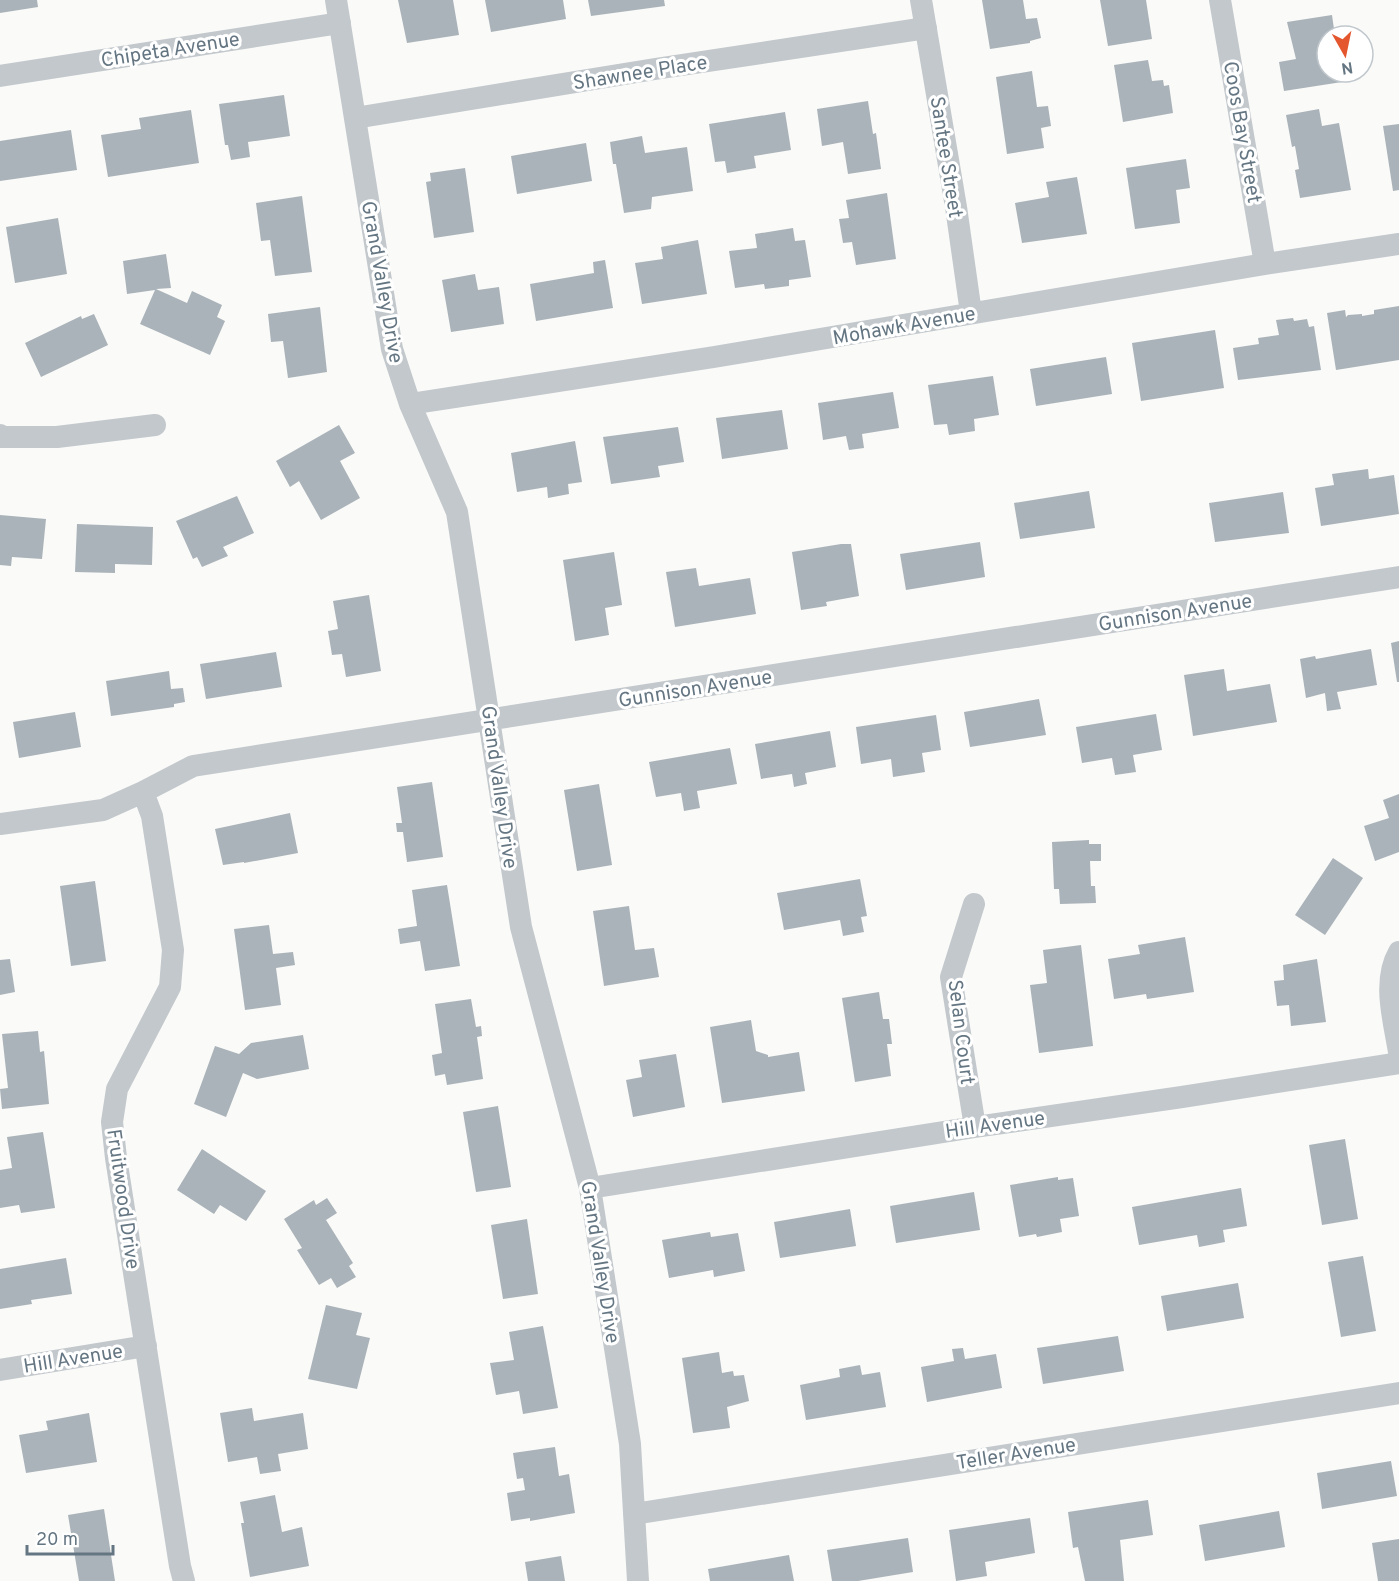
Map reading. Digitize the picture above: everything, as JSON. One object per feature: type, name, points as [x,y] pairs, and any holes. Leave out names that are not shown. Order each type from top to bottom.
[{"type":"street","name":"Grand Valley Drive","points":[[336,0],[392,349],[410,404],[457,513],[491,720],[521,927],[590,1188],[630,1444],[638,1581]]},
{"type":"street","name":"Santee Street","points":[[921,0],[956,207],[971,314]]},
{"type":"street","name":"Coos Bay Street","points":[[1220,0],[1265,264]]},
{"type":"street","name":"Chipeta Avenue","points":[[0,76],[340,23]]},
{"type":"street","name":"Shawnee Place","points":[[355,118],[926,28]]},
{"type":"street","name":"Mohawk Avenue","points":[[410,404],[714,357],[1265,264],[1399,244]]},
{"type":"street","points":[[0,435],[57,437],[155,425]]},
{"type":"street","name":"Gunnison Avenue","points":[[0,824],[103,810],[193,766],[1399,577]]},
{"type":"street","name":"Fruitwood Drive","points":[[143,792],[152,816],[172,950],[170,987],[117,1089],[112,1122],[184,1581]]},
{"type":"street","name":"Selan Court","points":[[975,904],[951,977],[975,1127]]},
{"type":"street","points":[[1399,952],[1393,962],[1390,992],[1399,1052]]},
{"type":"street","name":"Hill Avenue","points":[[590,1188],[1399,1063]]},
{"type":"street","name":"Hill Avenue","points":[[0,1370],[146,1346]]},
{"type":"street","name":"Teller Avenue","points":[[634,1514],[1399,1393]]},
{"type":"building","points":[[0,0],[37,0],[38,7],[0,13]]},
{"type":"building","points":[[398,0],[453,0],[459,35],[407,43]]},
{"type":"building","points":[[485,0],[563,0],[566,19],[491,32]]},
{"type":"building","points":[[588,0],[664,0],[665,6],[591,16]]},
{"type":"building","points":[[982,0],[1023,0],[1026,19],[1037,18],[1041,38],[1030,41],[1030,43],[990,49]]},
{"type":"building","points":[[1100,0],[1146,0],[1152,39],[1108,46]]},
{"type":"building","points":[[1332,15],[1333,24],[1315,24],[1315,84],[1329,84],[1284,91],[1279,62],[1296,59],[1287,22]]},
{"type":"building","points":[[1148,60],[1152,81],[1163,80],[1164,86],[1169,85],[1173,113],[1123,122],[1114,65]]},
{"type":"building","points":[[1032,71],[1037,107],[1048,106],[1051,126],[1041,128],[1044,148],[1007,154],[996,77]]},
{"type":"building","points":[[284,95],[290,136],[248,142],[250,157],[231,160],[228,145],[225,145],[219,104]]},
{"type":"building","points":[[868,101],[873,134],[876,133],[881,169],[848,174],[843,142],[822,146],[817,109]]},
{"type":"building","points":[[1319,109],[1322,126],[1339,123],[1351,190],[1300,198],[1295,170],[1299,169],[1286,115]]},
{"type":"building","points":[[191,110],[199,163],[108,177],[101,135],[141,129],[139,118]]},
{"type":"building","points":[[785,112],[791,150],[754,156],[756,168],[727,173],[725,161],[715,162],[709,124]]},
{"type":"building","points":[[1399,124],[1399,190],[1393,191],[1383,126]]},
{"type":"building","points":[[71,130],[77,170],[0,181],[0,141]]},
{"type":"building","points":[[642,136],[645,153],[687,147],[693,191],[652,197],[651,209],[624,213],[610,142]]},
{"type":"building","points":[[586,143],[592,181],[517,194],[511,156]]},
{"type":"building","points":[[1186,159],[1190,188],[1176,190],[1180,223],[1135,229],[1126,168]]},
{"type":"building","points":[[465,168],[474,232],[434,238],[426,182],[431,181],[430,173]]},
{"type":"building","points":[[1077,177],[1087,234],[1022,243],[1015,203],[1049,197],[1046,182]]},
{"type":"building","points":[[887,193],[896,259],[856,265],[852,242],[843,243],[839,219],[849,218],[846,200]]},
{"type":"building","points":[[302,196],[312,272],[275,276],[270,240],[261,241],[256,203]]},
{"type":"building","points":[[58,218],[67,274],[15,283],[6,227]]},
{"type":"building","points":[[793,228],[795,241],[805,240],[811,277],[789,280],[789,286],[765,289],[764,284],[735,288],[729,251],[757,248],[755,234]]},
{"type":"building","points":[[698,240],[707,294],[642,304],[635,263],[663,259],[661,247]]},
{"type":"building","points":[[166,254],[171,288],[156,289],[187,303],[192,291],[222,305],[217,317],[225,321],[210,355],[140,324],[155,290],[127,294],[123,261]]},
{"type":"building","points":[[605,260],[613,308],[536,321],[530,284],[594,273],[593,262]]},
{"type":"building","points":[[475,274],[478,290],[499,287],[504,324],[451,332],[442,280]]},
{"type":"building","points":[[1399,306],[1399,360],[1336,370],[1327,313],[1345,310],[1346,317],[1362,314],[1362,316],[1374,314],[1374,310]]},
{"type":"building","points":[[320,307],[327,372],[288,378],[283,341],[271,342],[268,314]]},
{"type":"building","points":[[94,314],[108,345],[41,377],[25,343],[81,316],[82,319]]},
{"type":"building","points":[[1293,318],[1294,321],[1307,319],[1309,327],[1314,326],[1321,370],[1238,380],[1233,348],[1259,344],[1258,338],[1279,335],[1276,320]]},
{"type":"building","points":[[1215,330],[1224,388],[1141,401],[1132,343]]},
{"type":"building","points":[[1106,357],[1112,394],[1036,406],[1030,369]]},
{"type":"building","points":[[993,376],[999,415],[974,419],[975,431],[949,435],[947,424],[934,425],[928,385]]},
{"type":"building","points":[[893,392],[899,428],[862,434],[864,448],[849,450],[846,436],[823,440],[818,403]]},
{"type":"building","points":[[782,410],[788,449],[722,459],[716,418]]},
{"type":"building","points":[[339,425],[355,453],[340,461],[360,498],[321,520],[299,481],[290,487],[276,461]]},
{"type":"building","points":[[678,427],[684,462],[658,466],[660,477],[611,484],[603,437]]},
{"type":"building","points":[[575,441],[582,482],[568,484],[569,494],[548,498],[547,487],[517,492],[511,453]]},
{"type":"building","points":[[1368,469],[1369,479],[1394,475],[1399,514],[1321,526],[1315,488],[1334,485],[1332,474]]},
{"type":"building","points":[[1089,491],[1095,528],[1020,539],[1014,503]]},
{"type":"building","points":[[1283,492],[1289,533],[1215,542],[1209,503]]},
{"type":"building","points":[[237,496],[254,533],[223,547],[228,556],[202,567],[197,557],[193,559],[176,521]]},
{"type":"building","points":[[0,515],[46,519],[42,559],[12,557],[11,566],[0,565]]},
{"type":"building","points":[[77,524],[153,527],[152,565],[115,564],[115,573],[75,572]]},
{"type":"building","points":[[980,542],[985,577],[906,590],[900,554]]},
{"type":"building","points":[[851,544],[859,596],[826,602],[827,606],[801,610],[792,552]]},
{"type":"building","points":[[614,552],[622,605],[605,608],[609,635],[575,641],[563,560]]},
{"type":"building","points":[[696,568],[699,586],[750,578],[756,614],[675,627],[666,572]]},
{"type":"building","points":[[369,595],[381,671],[346,677],[342,654],[332,655],[328,631],[338,629],[333,601]]},
{"type":"building","points":[[1399,641],[1399,682],[1397,682],[1391,643]]},
{"type":"building","points":[[1371,649],[1377,685],[1337,692],[1341,709],[1327,711],[1325,693],[1306,698],[1300,659],[1315,656],[1316,659]]},
{"type":"building","points":[[276,652],[282,687],[206,699],[200,664]]},
{"type":"building","points":[[1224,669],[1227,691],[1270,684],[1277,722],[1193,736],[1184,675]]},
{"type":"building","points":[[169,671],[171,689],[183,688],[185,702],[174,704],[174,707],[111,716],[106,681]]},
{"type":"building","points":[[1039,699],[1046,735],[970,747],[964,712]]},
{"type":"building","points":[[75,712],[81,747],[19,758],[13,722]]},
{"type":"building","points":[[1156,714],[1162,750],[1133,755],[1136,772],[1115,775],[1112,758],[1082,763],[1076,727]]},
{"type":"building","points":[[936,715],[941,750],[922,753],[925,772],[893,777],[891,759],[861,764],[856,727]]},
{"type":"building","points":[[830,731],[836,767],[805,773],[807,784],[794,787],[792,774],[761,779],[755,744]]},
{"type":"building","points":[[730,748],[737,784],[697,791],[700,808],[684,811],[681,793],[656,797],[649,762]]},
{"type":"building","points":[[432,782],[443,857],[407,862],[403,832],[397,832],[396,823],[402,823],[397,787]]},
{"type":"building","points":[[599,784],[612,865],[577,871],[564,790]]},
{"type":"building","points":[[1399,794],[1399,852],[1375,861],[1364,826],[1389,818],[1383,800]]},
{"type":"building","points":[[290,813],[298,853],[223,865],[215,829]]},
{"type":"building","points":[[1089,840],[1089,844],[1101,844],[1101,861],[1090,861],[1091,886],[1095,886],[1096,903],[1060,904],[1059,889],[1054,889],[1052,842]]},
{"type":"building","points":[[1333,858],[1363,878],[1325,935],[1295,915]]},
{"type":"building","points":[[860,879],[867,916],[861,917],[864,932],[843,936],[840,920],[784,930],[777,893]]},
{"type":"building","points":[[95,881],[106,961],[71,966],[60,886]]},
{"type":"building","points":[[447,885],[460,966],[425,971],[420,941],[400,944],[398,929],[417,926],[412,890]]},
{"type":"building","points":[[629,906],[635,950],[654,948],[659,977],[604,986],[593,911]]},
{"type":"building","points":[[269,925],[273,954],[293,952],[295,965],[276,968],[281,1005],[245,1010],[234,929]]},
{"type":"building","points":[[1185,937],[1194,992],[1147,999],[1146,994],[1114,999],[1108,959],[1140,954],[1138,945]]},
{"type":"building","points":[[1081,945],[1093,1046],[1039,1053],[1030,985],[1047,983],[1043,950]]},
{"type":"building","points":[[10,959],[15,992],[0,995],[0,960]]},
{"type":"building","points":[[1317,959],[1326,1022],[1291,1026],[1289,1005],[1277,1006],[1274,981],[1284,980],[1283,965]]},
{"type":"building","points":[[879,992],[883,1019],[889,1019],[892,1044],[887,1044],[891,1076],[855,1082],[842,998]]},
{"type":"building","points":[[471,999],[476,1027],[481,1026],[482,1036],[477,1037],[483,1079],[447,1085],[445,1074],[435,1076],[432,1055],[442,1053],[435,1004]]},
{"type":"building","points":[[751,1020],[756,1051],[768,1057],[799,1052],[805,1091],[722,1103],[710,1027]]},
{"type":"building","points":[[38,1031],[40,1052],[44,1051],[49,1104],[2,1109],[0,1089],[8,1088],[2,1034]]},
{"type":"building","points":[[303,1035],[309,1069],[257,1079],[243,1073],[226,1117],[194,1104],[215,1046],[239,1054],[251,1043]]},
{"type":"building","points":[[676,1054],[685,1107],[633,1117],[626,1080],[642,1077],[639,1060]]},
{"type":"building","points":[[498,1106],[511,1187],[476,1192],[463,1112]]},
{"type":"building","points":[[43,1132],[55,1208],[21,1213],[19,1205],[0,1208],[0,1170],[12,1168],[7,1137]]},
{"type":"building","points":[[1345,1139],[1358,1219],[1322,1225],[1309,1145]]},
{"type":"building","points":[[202,1149],[266,1191],[246,1221],[220,1205],[214,1214],[177,1190]]},
{"type":"building","points":[[1058,1177],[1058,1180],[1073,1178],[1079,1216],[1060,1219],[1062,1232],[1037,1237],[1036,1234],[1019,1237],[1010,1185]]},
{"type":"building","points":[[1241,1188],[1247,1226],[1223,1230],[1225,1242],[1199,1247],[1197,1235],[1139,1245],[1132,1207]]},
{"type":"building","points":[[974,1192],[980,1230],[896,1243],[890,1206]]},
{"type":"building","points":[[327,1198],[337,1213],[326,1220],[353,1263],[349,1266],[356,1277],[337,1288],[331,1278],[319,1285],[297,1250],[302,1248],[284,1219],[314,1200],[316,1205]]},
{"type":"building","points":[[850,1209],[856,1246],[780,1258],[774,1222]]},
{"type":"building","points":[[527,1219],[538,1294],[503,1299],[491,1225]]},
{"type":"building","points":[[710,1232],[711,1237],[738,1233],[745,1271],[714,1277],[713,1270],[669,1278],[662,1240]]},
{"type":"building","points":[[1363,1256],[1376,1331],[1341,1337],[1328,1262]]},
{"type":"building","points":[[66,1258],[72,1294],[31,1300],[32,1304],[0,1309],[0,1269]]},
{"type":"building","points":[[1238,1283],[1244,1318],[1167,1331],[1161,1296]]},
{"type":"building","points":[[326,1305],[362,1313],[356,1335],[370,1338],[357,1389],[308,1379]]},
{"type":"building","points":[[543,1326],[558,1408],[523,1414],[519,1391],[496,1395],[490,1363],[514,1360],[509,1332]]},
{"type":"building","points":[[1118,1336],[1124,1371],[1043,1384],[1037,1348]]},
{"type":"building","points":[[963,1348],[965,1359],[996,1354],[1002,1388],[927,1402],[921,1367],[954,1361],[952,1349]]},
{"type":"building","points":[[719,1352],[722,1373],[733,1371],[734,1376],[744,1375],[749,1401],[727,1407],[730,1428],[693,1433],[682,1358]]},
{"type":"building","points":[[860,1365],[862,1375],[880,1372],[886,1407],[806,1420],[800,1385],[840,1377],[839,1369]]},
{"type":"building","points":[[252,1408],[254,1421],[303,1413],[308,1449],[278,1454],[281,1471],[260,1474],[257,1457],[228,1462],[220,1413]]},
{"type":"building","points":[[89,1413],[97,1462],[26,1473],[19,1435],[48,1430],[46,1421]]},
{"type":"building","points":[[555,1447],[559,1476],[569,1474],[575,1513],[530,1521],[530,1518],[511,1521],[507,1493],[525,1490],[523,1478],[517,1479],[513,1453]]},
{"type":"building","points":[[1391,1461],[1397,1496],[1322,1509],[1317,1473]]},
{"type":"building","points":[[275,1495],[282,1532],[302,1527],[309,1566],[250,1577],[240,1502]]},
{"type":"building","points":[[1148,1500],[1153,1535],[1120,1540],[1124,1581],[1085,1581],[1078,1547],[1073,1548],[1068,1512]]},
{"type":"building","points":[[104,1509],[115,1581],[79,1581],[68,1515]]},
{"type":"building","points":[[1279,1511],[1285,1547],[1205,1561],[1199,1525]]},
{"type":"building","points":[[1030,1518],[1035,1553],[985,1562],[987,1576],[956,1581],[949,1530]]},
{"type":"building","points":[[908,1538],[913,1572],[858,1581],[832,1581],[827,1550]]},
{"type":"building","points":[[1399,1539],[1399,1581],[1378,1581],[1372,1543]]},
{"type":"building","points":[[789,1555],[794,1581],[710,1581],[708,1569]]},
{"type":"building","points":[[561,1556],[565,1581],[528,1581],[525,1562]]}]
